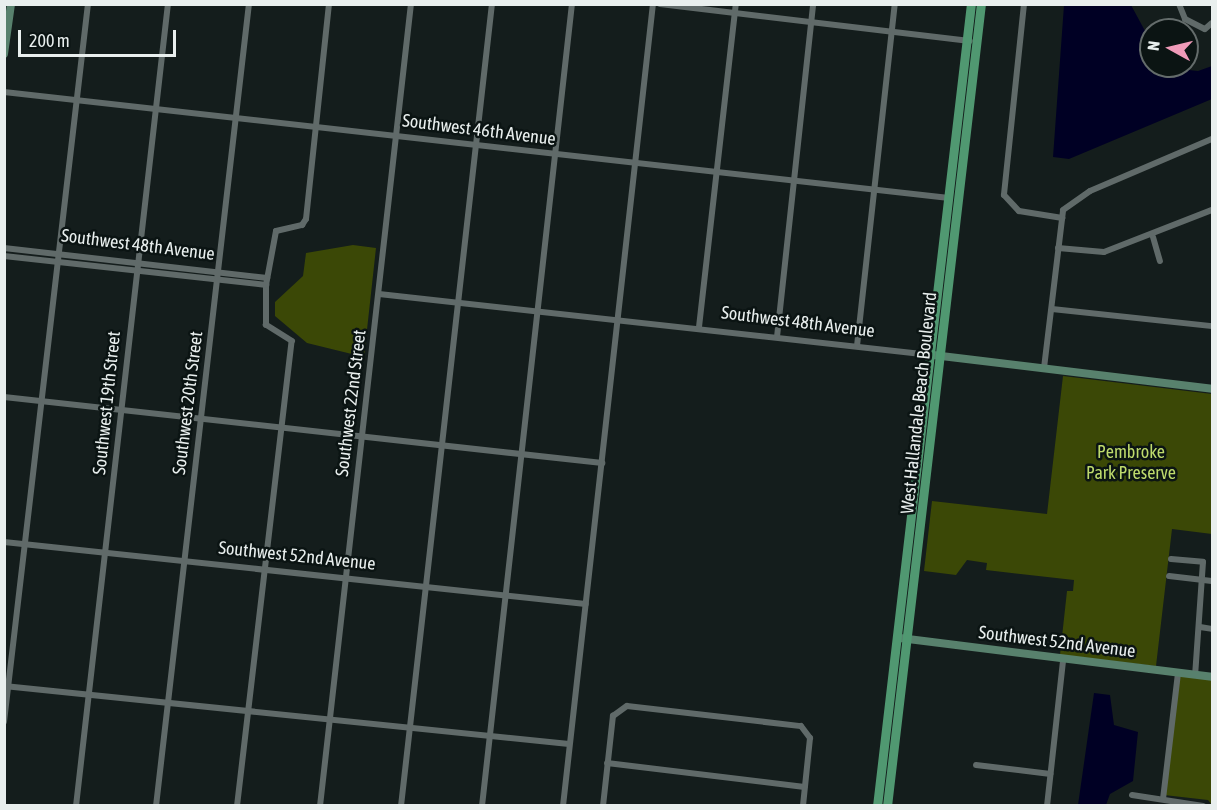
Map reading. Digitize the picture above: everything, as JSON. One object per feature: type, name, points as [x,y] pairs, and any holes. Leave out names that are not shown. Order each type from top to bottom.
[{"type":"main road","name":"West Hallandale Beach Boulevard","points":[[877,806],[902,638],[921,536],[936,355],[972,41],[971,4]]},
{"type":"main road","name":"West Hallandale Beach Boulevard","points":[[887,806],[908,552],[952,259],[955,147],[972,41],[981,4]]},
{"type":"main road","points":[[908,552],[921,536]]},
{"type":"street","points":[[4,54],[11,4]]},
{"type":"street","points":[[4,722],[88,4]]},
{"type":"street","name":"Southwest 19th Street","points":[[76,806],[168,4]]},
{"type":"street","name":"Southwest 20th Street","points":[[156,806],[249,4]]},
{"type":"street","points":[[237,806],[292,340],[266,325],[267,281],[276,231],[302,225],[306,219],[329,4]]},
{"type":"street","name":"Southwest 22nd Street","points":[[320,806],[411,4]]},
{"type":"street","points":[[401,806],[492,4]]},
{"type":"street","points":[[482,806],[572,4]]},
{"type":"street","points":[[563,806],[653,4]]},
{"type":"street","points":[[660,4],[972,41]]},
{"type":"street","points":[[699,327],[736,4]]},
{"type":"street","points":[[777,337],[813,4]]},
{"type":"street","points":[[857,346],[895,4]]},
{"type":"street","points":[[1024,4],[1002,185],[1011,207],[1062,218]]},
{"type":"street","points":[[1179,4],[1185,19],[1204,29],[1212,23]]},
{"type":"street","name":"Southwest 46th Avenue","points":[[4,92],[954,198]]},
{"type":"street","points":[[1044,368],[1062,218],[1072,201],[1090,191],[1212,139]]},
{"type":"street","points":[[1059,248],[1104,252],[1153,237],[1212,210]]},
{"type":"street","points":[[1153,237],[1160,261]]},
{"type":"street","name":"Southwest 48th Avenue","points":[[4,248],[59,252],[218,272],[267,281]]},
{"type":"street","name":"Southwest 48th Avenue","points":[[4,256],[217,281],[267,281]]},
{"type":"street","name":"Southwest 48th Avenue","points":[[379,294],[699,327],[1212,389]]},
{"type":"street","points":[[1052,309],[1212,326]]},
{"type":"street","points":[[4,398],[602,462]]},
{"type":"street","name":"Southwest 52nd Avenue","points":[[4,542],[586,604]]},
{"type":"street","points":[[1171,559],[1203,562],[1200,627],[1194,675]]},
{"type":"street","points":[[1169,576],[1212,581]]},
{"type":"street","points":[[1200,627],[1212,629]]},
{"type":"street","name":"Southwest 52nd Avenue","points":[[902,638],[1212,677]]},
{"type":"street","points":[[1047,806],[1063,660]]},
{"type":"street","points":[[1163,799],[1178,674]]},
{"type":"street","points":[[7,686],[570,744]]},
{"type":"street","points":[[603,806],[616,709],[627,706],[808,730],[803,806]]},
{"type":"street","points":[[607,763],[805,787]]},
{"type":"street","points":[[976,765],[1050,774]]},
{"type":"street","points":[[1132,795],[1203,805]]},
{"type":"green space","points":[[353,245],[376,248],[364,357],[307,343],[275,316],[275,302],[303,276],[306,253]]},
{"type":"green space","name":"Pembroke Park Preserve","points":[[1063,376],[1212,394],[1212,534],[1172,529],[1156,666],[1060,655],[1067,591],[1073,591],[1074,580],[986,570],[987,563],[967,560],[956,575],[924,571],[932,501],[1047,514]]},
{"type":"green space","points":[[1178,676],[1212,679],[1212,805],[1208,800],[1164,795]]},
{"type":"water","points":[[1064,5],[1131,5],[1139,20],[1139,78],[1199,78],[1199,71],[1212,66],[1212,99],[1069,159],[1053,157]]},
{"type":"water","points":[[1094,693],[1110,695],[1114,725],[1138,732],[1133,781],[1110,794],[1106,805],[1078,805]]}]
